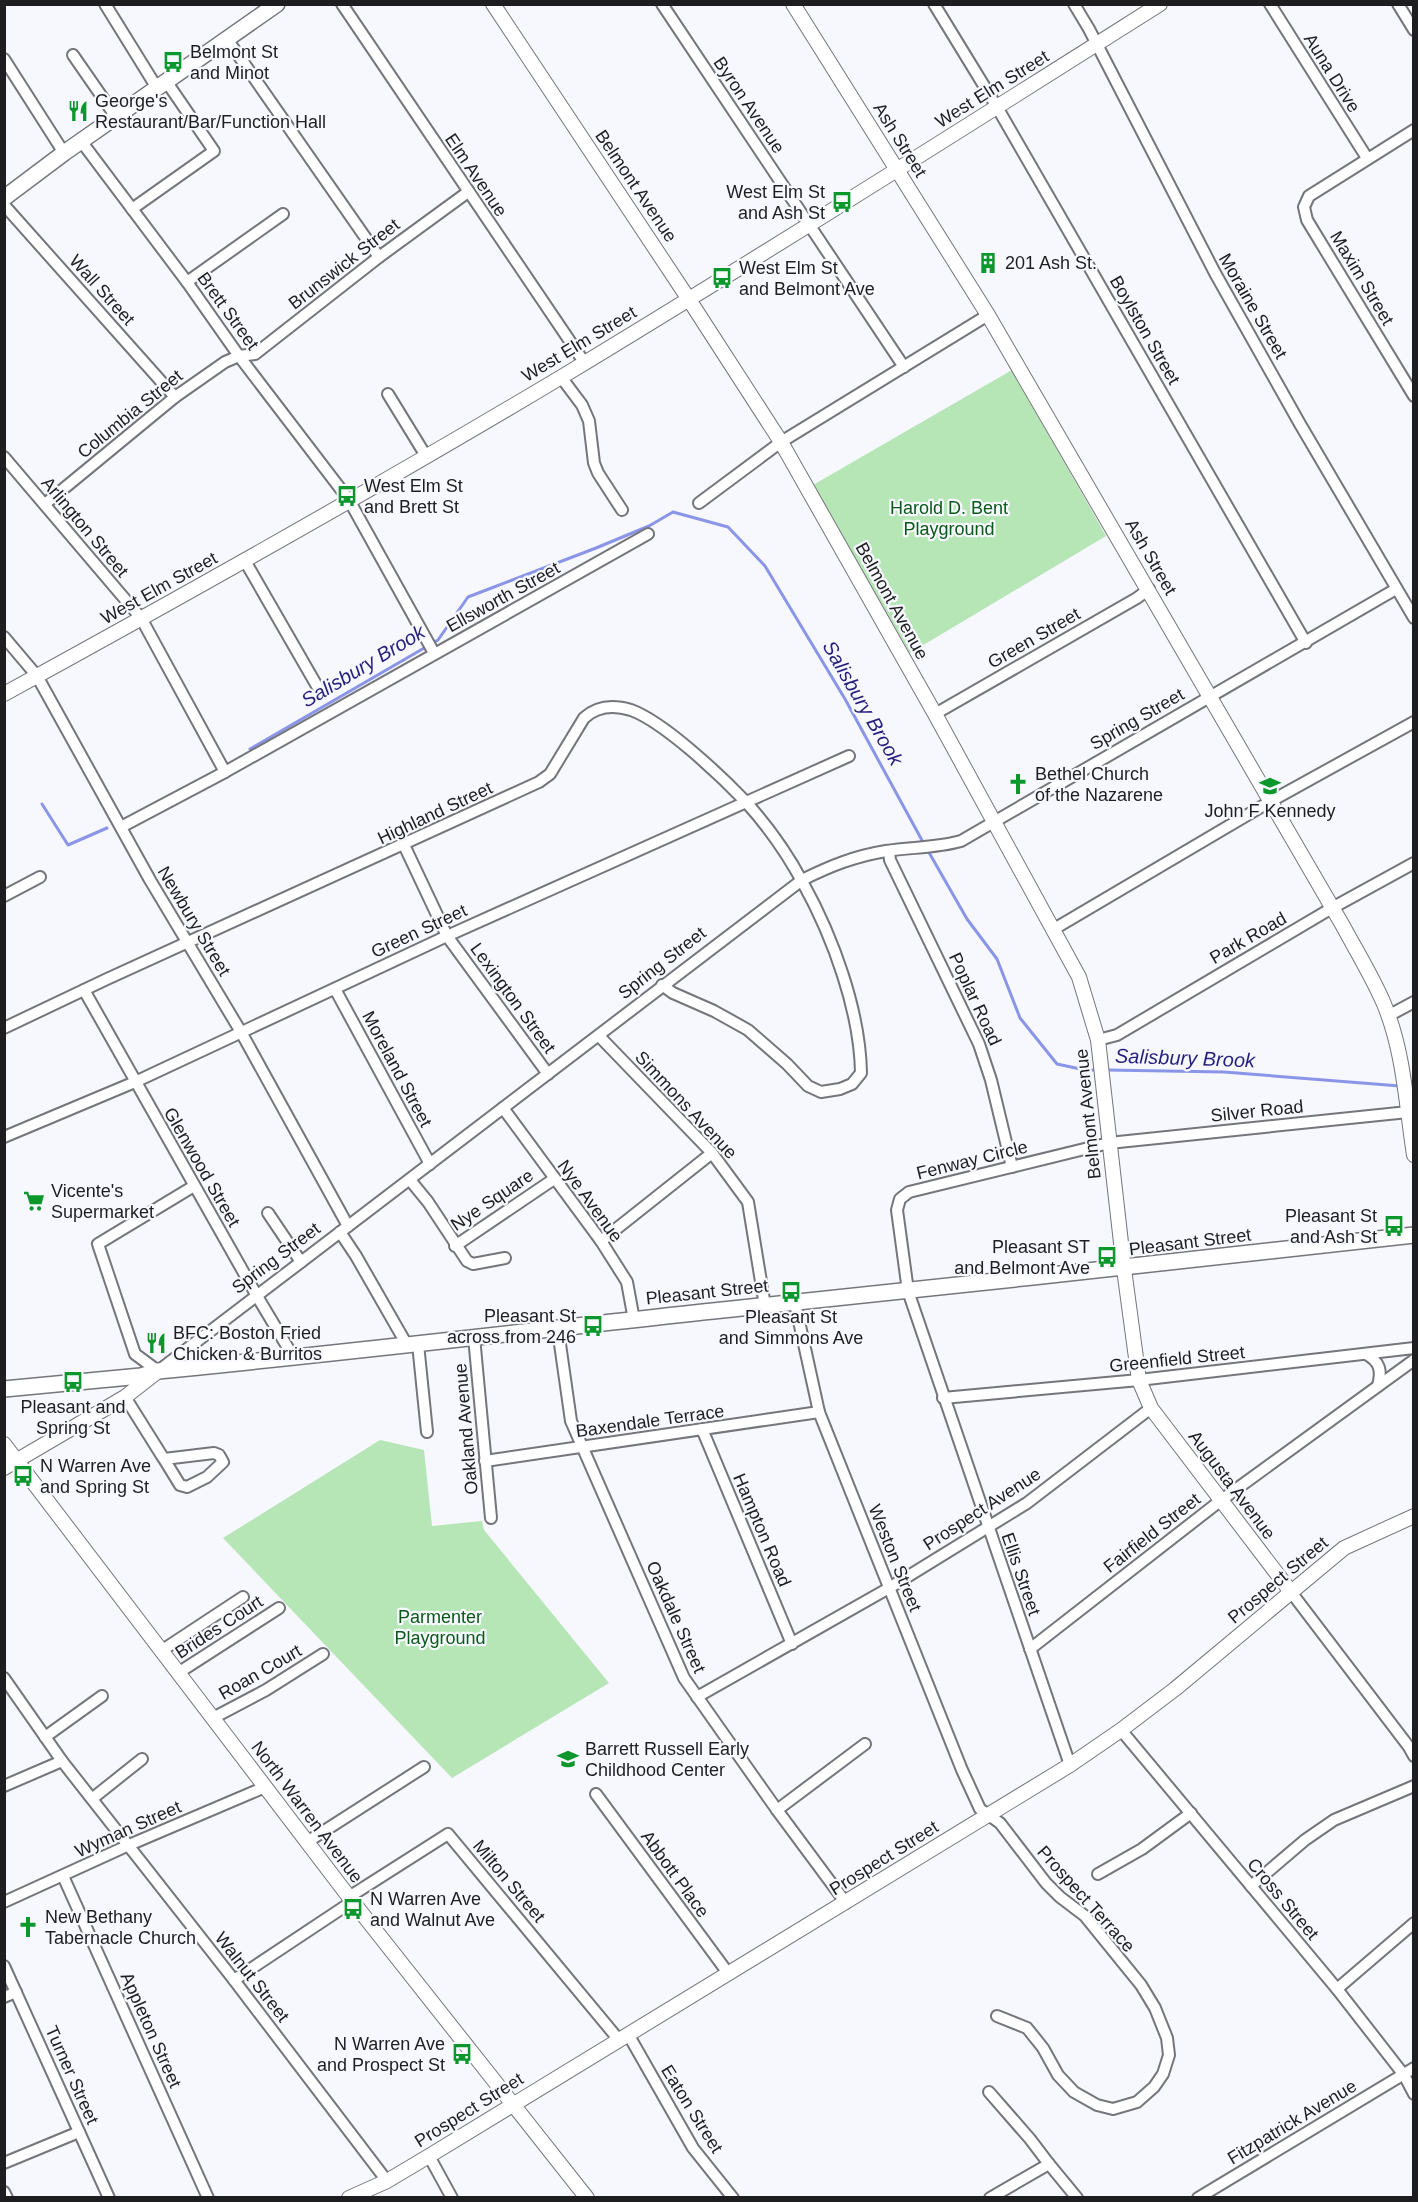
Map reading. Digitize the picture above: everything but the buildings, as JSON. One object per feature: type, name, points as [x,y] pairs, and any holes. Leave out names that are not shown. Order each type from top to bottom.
[{"type":"main road","points":[[4,198],[64,153],[277,4]]},
{"type":"main road","name":"Pleasant Street","points":[[4,1389],[1124,1269],[1413,1235]]},
{"type":"street","points":[[105,4],[162,84],[214,151],[132,209]]},
{"type":"street","name":"Elm Avenue","points":[[342,4],[584,362]]},
{"type":"street","name":"Belmont Avenue","points":[[493,4],[781,442],[935,714],[1079,976],[1098,1040],[1124,1269]]},
{"type":"street","name":"Byron Avenue","points":[[662,4],[904,367]]},
{"type":"street","name":"Ash Street","points":[[793,4],[988,315],[1149,589],[1380,995],[1398,1051],[1413,1155]]},
{"type":"street","name":"Boylston Street","points":[[934,4],[997,107],[1306,643]]},
{"type":"street","name":"Moraine Street","points":[[1074,4],[1210,263],[1413,618]]},
{"type":"street","name":"West Elm Street","points":[[4,694],[245,561],[561,376],[897,170],[1160,4]]},
{"type":"street","name":"Auna Drive","points":[[1270,4],[1367,158]]},
{"type":"street","points":[[1398,4],[1413,30]]},
{"type":"street","points":[[227,39],[379,257]]},
{"type":"street","points":[[73,55],[116,117]]},
{"type":"street","points":[[4,59],[64,153]]},
{"type":"street","points":[[1367,158],[1413,130]]},
{"type":"street","name":"Brett Street","points":[[81,141],[187,282],[239,356],[349,500],[431,648]]},
{"type":"street","name":"Maxim Street","points":[[1367,158],[1309,196],[1304,207],[1307,220],[1413,396]]},
{"type":"street","name":"Brunswick Street","points":[[239,356],[255,354],[379,257],[468,192]]},
{"type":"street","name":"Wall Street","points":[[4,205],[175,397]]},
{"type":"street","points":[[187,282],[284,214]]},
{"type":"street","points":[[699,503],[781,442],[988,315]]},
{"type":"street","name":"Columbia Street","points":[[45,504],[175,397],[225,362],[239,356]]},
{"type":"street","points":[[561,376],[582,405],[589,421],[594,463],[622,510]]},
{"type":"street","points":[[388,394],[426,456]]},
{"type":"street","name":"Arlington Street","points":[[4,457],[141,618],[225,772]]},
{"type":"street","name":"Ellsworth Street","points":[[121,827],[225,772],[431,648],[511,613],[648,534]]},
{"type":"street","points":[[245,561],[317,686]]},
{"type":"street","name":"Green Street","points":[[935,714],[1149,589]]},
{"type":"street","name":"Spring Street","points":[[11,1465],[125,1397],[802,880],[844,860],[889,851],[936,847],[961,841],[1396,589]]},
{"type":"street","name":"Newbury Street","points":[[4,637],[37,676],[187,944],[241,1032],[356,1256],[412,1344]]},
{"type":"street","name":"Highland Street","points":[[4,1028],[539,782],[550,774],[584,717],[592,711],[609,706],[632,711],[659,726],[701,760],[746,802],[802,880],[844,978],[856,1023],[861,1053],[861,1073],[852,1084],[840,1089],[821,1092],[808,1086],[748,1030],[714,1011],[673,993],[662,985]]},
{"type":"street","points":[[1054,929],[1271,801],[1413,722]]},
{"type":"street","name":"Green Street","points":[[4,1137],[135,1082],[447,936],[849,756]]},
{"type":"street","name":"Lexington Street","points":[[404,845],[447,936],[548,1074]]},
{"type":"street","name":"Poplar Road","points":[[889,851],[890,860],[979,1044],[991,1080],[1012,1167]]},
{"type":"street","name":"Park Road","points":[[1098,1040],[1117,1035],[1413,862]]},
{"type":"street","points":[[4,896],[40,877]]},
{"type":"street","name":"Moreland Street","points":[[335,989],[430,1164]]},
{"type":"street","name":"Glenwood Street","points":[[84,990],[294,1358]]},
{"type":"street","points":[[1388,1016],[1413,1002]]},
{"type":"street","name":"Simmons Avenue","points":[[598,1036],[712,1153],[748,1202],[765,1306]]},
{"type":"street","name":"Nye Avenue","points":[[503,1108],[601,1241],[627,1282],[633,1320]]},
{"type":"street","name":"Silver Road","points":[[1109,1143],[1408,1112]]},
{"type":"street","name":"Fenway Circle","points":[[908,1291],[897,1210],[900,1199],[909,1192],[1109,1143]]},
{"type":"street","points":[[601,1241],[712,1153]]},
{"type":"street","name":"Nye Square","points":[[410,1180],[428,1202],[455,1246],[554,1179]]},
{"type":"street","points":[[158,1371],[135,1354],[98,1244],[194,1186]]},
{"type":"street","points":[[268,1213],[301,1262]]},
{"type":"street","points":[[455,1246],[467,1261],[473,1264],[505,1258]]},
{"type":"street","name":"Augusta Avenue","points":[[1124,1269],[1139,1380],[1151,1408],[1409,1747],[1413,1756]]},
{"type":"street","name":"Ellis Street","points":[[908,1291],[1070,1765]]},
{"type":"street","name":"Weston Street","points":[[795,1303],[819,1412],[967,1780],[980,1809],[990,1814]]},
{"type":"street","name":"Oakdale Street","points":[[558,1330],[571,1420],[684,1678],[846,1903]]},
{"type":"street","name":"Oakland Avenue","points":[[474,1337],[491,1518]]},
{"type":"street","points":[[412,1344],[427,1432]]},
{"type":"street","name":"Greenfield Street","points":[[943,1398],[1139,1380],[1413,1348]]},
{"type":"street","points":[[1366,1354],[1375,1359],[1379,1365],[1378,1386]]},
{"type":"street","name":"Fairfield Street","points":[[1030,1649],[1220,1501],[1413,1360]]},
{"type":"street","points":[[125,1397],[180,1485],[187,1487],[207,1477],[223,1462],[219,1455],[214,1453],[164,1459]]},
{"type":"street","name":"Prospect Avenue","points":[[697,1697],[889,1588],[1027,1503],[1151,1408]]},
{"type":"street","name":"Baxendale Terrace","points":[[485,1461],[819,1412]]},
{"type":"street","name":"Hampton Road","points":[[702,1429],[792,1644]]},
{"type":"street","name":"North Warren Avenue","points":[[4,1444],[11,1465],[161,1651],[351,1899],[587,2198]]},
{"type":"street","name":"Prospect Street","points":[[349,2198],[387,2181],[429,2157],[1070,1765],[1175,1689],[1344,1548],[1413,1516]]},
{"type":"street","points":[[161,1651],[243,1596]]},
{"type":"street","name":"Brides Court","points":[[178,1673],[279,1608]]},
{"type":"street","name":"Roan Court","points":[[213,1718],[266,1690],[323,1654]]},
{"type":"street","name":"Walnut Street","points":[[4,1678],[62,1761],[234,1980],[387,2181]]},
{"type":"street","points":[[45,1737],[102,1695]]},
{"type":"street","name":"Cross Street","points":[[1120,1730],[1337,1989],[1409,2071],[1413,2094]]},
{"type":"street","points":[[777,1810],[865,1744]]},
{"type":"street","points":[[93,1798],[142,1759]]},
{"type":"street","points":[[4,1786],[62,1761]]},
{"type":"street","points":[[307,1842],[423,1767]]},
{"type":"street","points":[[1251,1886],[1305,1840],[1334,1820],[1413,1786]]},
{"type":"street","name":"Wyman Street","points":[[4,1902],[265,1787]]},
{"type":"street","name":"Abbott Place","points":[[596,1794],[728,1973]]},
{"type":"street","points":[[1098,1874],[1142,1849],[1191,1813]]},
{"type":"street","name":"Prospect Terrace","points":[[990,1814],[1000,1823],[1046,1883],[1085,1916],[1141,1985],[1155,2008],[1167,2038],[1169,2055],[1163,2074],[1154,2087],[1137,2102],[1113,2109],[1096,2105],[1074,2092],[1058,2075],[1043,2048],[1027,2028],[997,2016]]},
{"type":"street","name":"Milton Street","points":[[351,1899],[448,1834],[623,2037]]},
{"type":"street","name":"Appleton Street","points":[[63,1876],[208,2198]]},
{"type":"street","points":[[234,1980],[351,1899]]},
{"type":"street","points":[[1337,1989],[1413,1923]]},
{"type":"street","name":"Turner Street","points":[[4,1966],[109,2198]]},
{"type":"street","points":[[4,1997],[16,1992]]},
{"type":"street","name":"Eaton Street","points":[[623,2037],[693,2148],[733,2198]]},
{"type":"street","name":"Fitzpatrick Avenue","points":[[1198,2198],[1409,2071]]},
{"type":"street","points":[[989,2092],[1077,2198]]},
{"type":"street","points":[[4,2163],[79,2132]]},
{"type":"street","points":[[429,2157],[452,2198]]},
{"type":"street","points":[[990,2198],[1049,2164]]},
{"type":"street","points":[[4,2192],[7,2198]]},
{"type":"green space","name":"Harold D. Bent Playground","points":[[1012,370],[1106,536],[910,653],[813,485]]},
{"type":"green space","name":"Parmenter Playground","points":[[380,1440],[424,1450],[432,1526],[482,1521],[484,1530],[609,1683],[452,1778],[223,1538]]},
{"type":"waterway","name":"Salisbury Brook","points":[[250,749],[438,640],[468,597],[596,548],[649,526],[673,512],[728,527],[765,566],[845,699],[924,844]]},
{"type":"waterway","name":"Salisbury Brook","points":[[42,804],[68,845],[107,828]]},
{"type":"waterway","name":"Salisbury Brook","points":[[927,849],[967,919],[997,959],[1020,1018],[1057,1064],[1097,1070]]},
{"type":"waterway","name":"Salisbury Brook","points":[[1107,1070],[1224,1072],[1400,1086]]},
{"type":"place","name":"Belmont St and Minot","points":[[173,62]]},
{"type":"place","name":"George's Restaurant/Bar/Function Hall","points":[[78,111]]},
{"type":"place","name":"West Elm St and Ash St","points":[[842,202]]},
{"type":"place","name":"201 Ash St.","points":[[988,263]]},
{"type":"place","name":"West Elm St and Belmont Ave","points":[[722,278]]},
{"type":"place","name":"West Elm St and Brett St","points":[[347,496]]},
{"type":"place","name":"Bethel Church of the Nazarene","points":[[1018,784]]},
{"type":"place","name":"John F Kennedy","points":[[1270,786]]},
{"type":"place","name":"Vicente's Supermarket","points":[[34,1201]]},
{"type":"place","name":"Pleasant St and Ash St","points":[[1394,1226]]},
{"type":"place","name":"Pleasant ST and Belmont Ave","points":[[1107,1257]]},
{"type":"place","name":"Pleasant St and Simmons Ave","points":[[791,1292]]},
{"type":"place","name":"Pleasant St across from 246","points":[[593,1326]]},
{"type":"place","name":"BFC: Boston Fried Chicken & Burritos","points":[[156,1343]]},
{"type":"place","name":"Pleasant and Spring St","points":[[73,1382]]},
{"type":"place","name":"N Warren Ave and Spring St","points":[[23,1476]]},
{"type":"place","name":"Barrett Russell Early Childhood Center","points":[[568,1759]]},
{"type":"place","name":"N Warren Ave and Walnut Ave","points":[[353,1909]]},
{"type":"place","name":"New Bethany Tabernacle Church","points":[[28,1927]]},
{"type":"place","name":"N Warren Ave and Prospect St","points":[[462,2054]]}]
